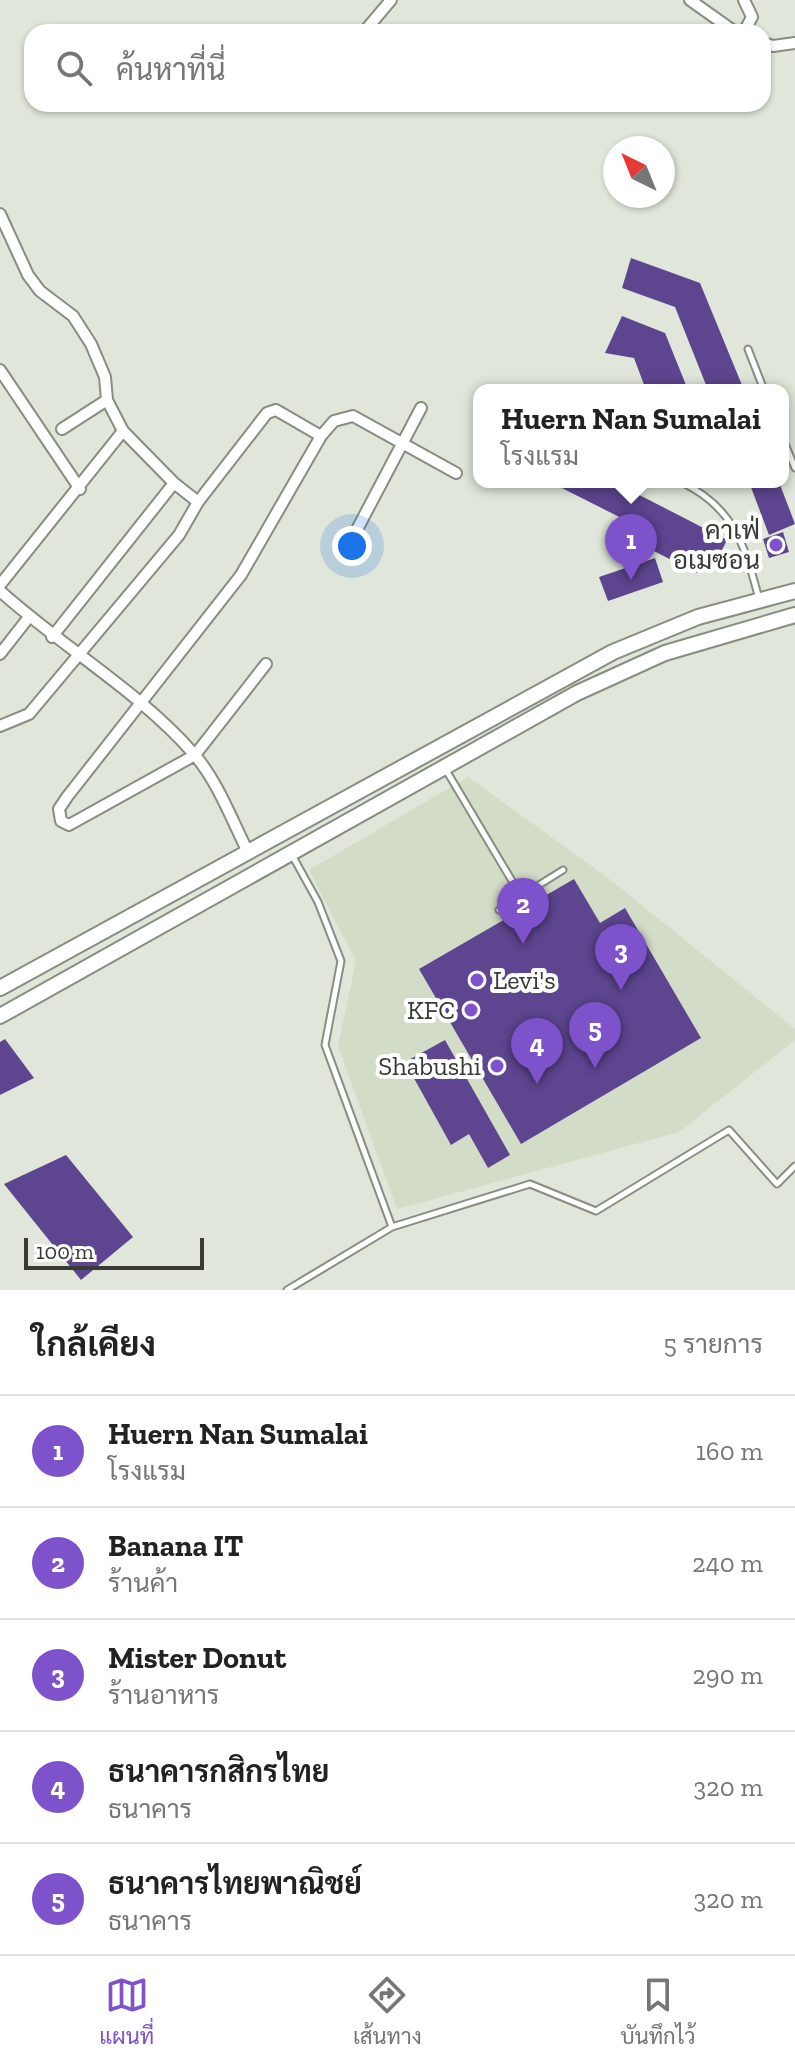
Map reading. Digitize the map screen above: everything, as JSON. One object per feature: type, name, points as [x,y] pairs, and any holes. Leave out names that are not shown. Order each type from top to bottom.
[{"type":"main road","points":[[0,988],[613,652],[688,621],[795,591]]},
{"type":"main road","points":[[0,1016],[622,671],[705,639],[795,615]]},
{"type":"street","points":[[371,24],[391,0]]},
{"type":"street","points":[[690,0],[724,24]]},
{"type":"street","points":[[744,0],[752,17],[748,24]]},
{"type":"street","points":[[771,45],[795,43]]},
{"type":"street","points":[[0,214],[28,275],[40,291],[73,316],[91,344],[105,377],[107,400],[123,431],[174,483],[198,502]]},
{"type":"street","points":[[0,370],[80,489]]},
{"type":"street","points":[[62,429],[107,400]]},
{"type":"street","points":[[352,539],[421,408]]},
{"type":"street","points":[[0,726],[29,714],[78,657],[179,535],[198,502],[267,413],[276,410],[321,436]]},
{"type":"street","points":[[266,664],[195,755],[94,814],[65,825],[59,809],[139,702],[241,575],[321,436],[334,421],[353,416],[456,473]]},
{"type":"street","points":[[0,585],[80,489],[123,431]]},
{"type":"street","points":[[52,637],[174,483]]},
{"type":"street","points":[[0,591],[52,637],[139,702],[195,755],[247,850]]},
{"type":"street","points":[[0,654],[29,617]]},
{"type":"lane","points":[[748,349],[762,384]]},
{"type":"lane","points":[[694,488],[724,514],[745,544],[759,600]]},
{"type":"lane","points":[[445,767],[521,896]]},
{"type":"lane","points":[[292,854],[318,902],[341,961],[325,1045],[392,1227]]},
{"type":"lane","points":[[499,910],[563,870]]},
{"type":"lane","points":[[287,1290],[392,1227],[530,1184],[596,1211],[729,1130],[777,1184],[795,1166]]},
{"type":"shaded area","points":[[468,777],[608,878],[795,1029],[795,1040],[679,1132],[397,1209],[338,1046],[356,961],[309,870]]},
{"type":"building","points":[[631,258],[700,283],[742,384],[706,384],[675,307],[622,288]]},
{"type":"building","points":[[622,316],[665,333],[686,384],[644,384],[634,358],[605,353]]},
{"type":"building","points":[[562,488],[626,488],[727,540],[715,564],[704,559],[697,573],[646,547],[653,534]]},
{"type":"building","points":[[751,488],[781,488],[795,524],[769,535]]},
{"type":"building","name":"คาเฟ่ อเมซอน","points":[[783,532],[789,552],[769,558],[763,539]]},
{"type":"building","points":[[655,558],[663,582],[608,601],[599,577]]},
{"type":"building","points":[[574,879],[600,923],[625,908],[701,1038],[521,1144],[419,969]]},
{"type":"building","points":[[5,1039],[34,1078],[0,1095],[0,1042]]},
{"type":"building","points":[[445,1040],[510,1155],[488,1168],[469,1134],[451,1145],[405,1062]]},
{"type":"building","points":[[66,1155],[133,1237],[81,1280],[4,1184]]},
{"type":"place","name":"คาเฟ่ อเมซอน","points":[[776,545]]},
{"type":"place","name":"Huern Nan Sumalai","points":[[631,580]]},
{"type":"place","name":"Banana IT","points":[[523,944]]},
{"type":"place","name":"Levi's","points":[[477,980]]},
{"type":"place","name":"Mister Donut","points":[[621,990]]},
{"type":"place","name":"KFC","points":[[471,1010]]},
{"type":"place","name":"Shabushi","points":[[497,1066]]},
{"type":"place","name":"ธนาคารไทยพาณิชย์","points":[[595,1068]]},
{"type":"place","name":"ธนาคารกสิกรไทย","points":[[537,1084]]}]
